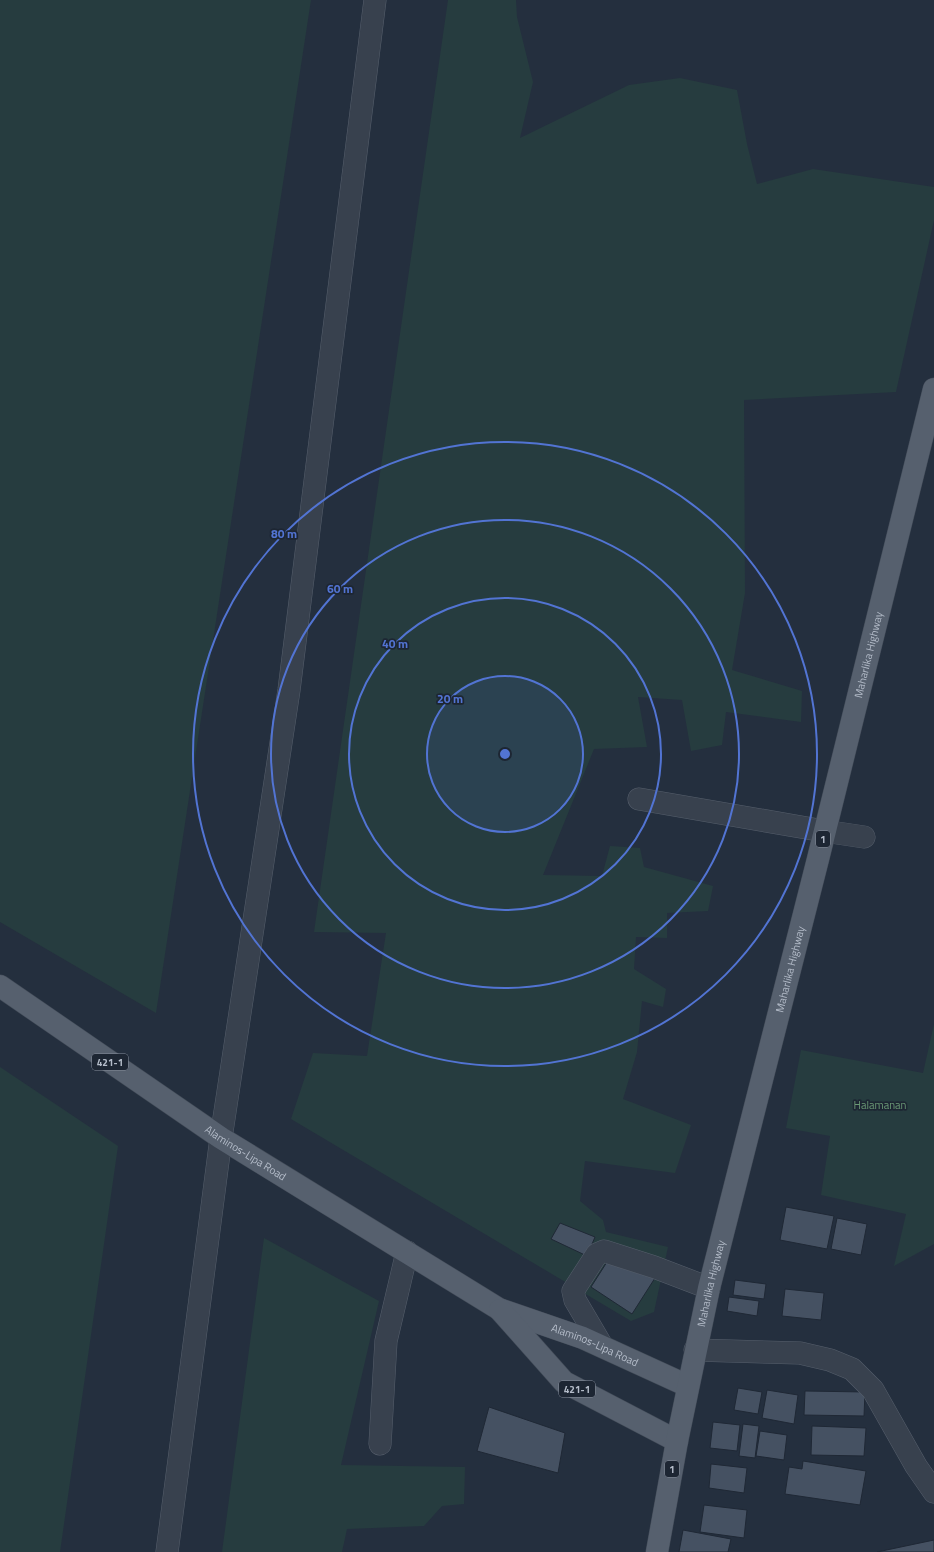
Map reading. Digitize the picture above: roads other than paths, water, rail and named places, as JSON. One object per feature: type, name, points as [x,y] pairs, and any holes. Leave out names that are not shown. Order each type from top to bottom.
[{"type":"main road","name":"Maharlika Highway","points":[[657,1552],[677,1441],[709,1288],[934,389]]},
{"type":"main road","name":"Alaminos-Lipa Road","points":[[0,986],[221,1138],[499,1309],[583,1338],[688,1386]]},
{"type":"main road","name":"Alaminos-Lipa Road","points":[[499,1309],[564,1382],[677,1441]]},
{"type":"street","points":[[166,1552],[221,1138],[289,690],[375,0]]},
{"type":"street","points":[[639,799],[864,837]]},
{"type":"street","points":[[602,1346],[576,1300],[573,1291],[597,1254],[604,1251],[654,1267],[709,1288]]},
{"type":"street","points":[[380,1444],[386,1341],[408,1252]]},
{"type":"street","points":[[695,1350],[800,1353],[830,1360],[852,1369],[873,1390],[916,1466],[934,1492]]},
{"type":"park label","name":"Halamanan","points":[[880,1105]]}]
